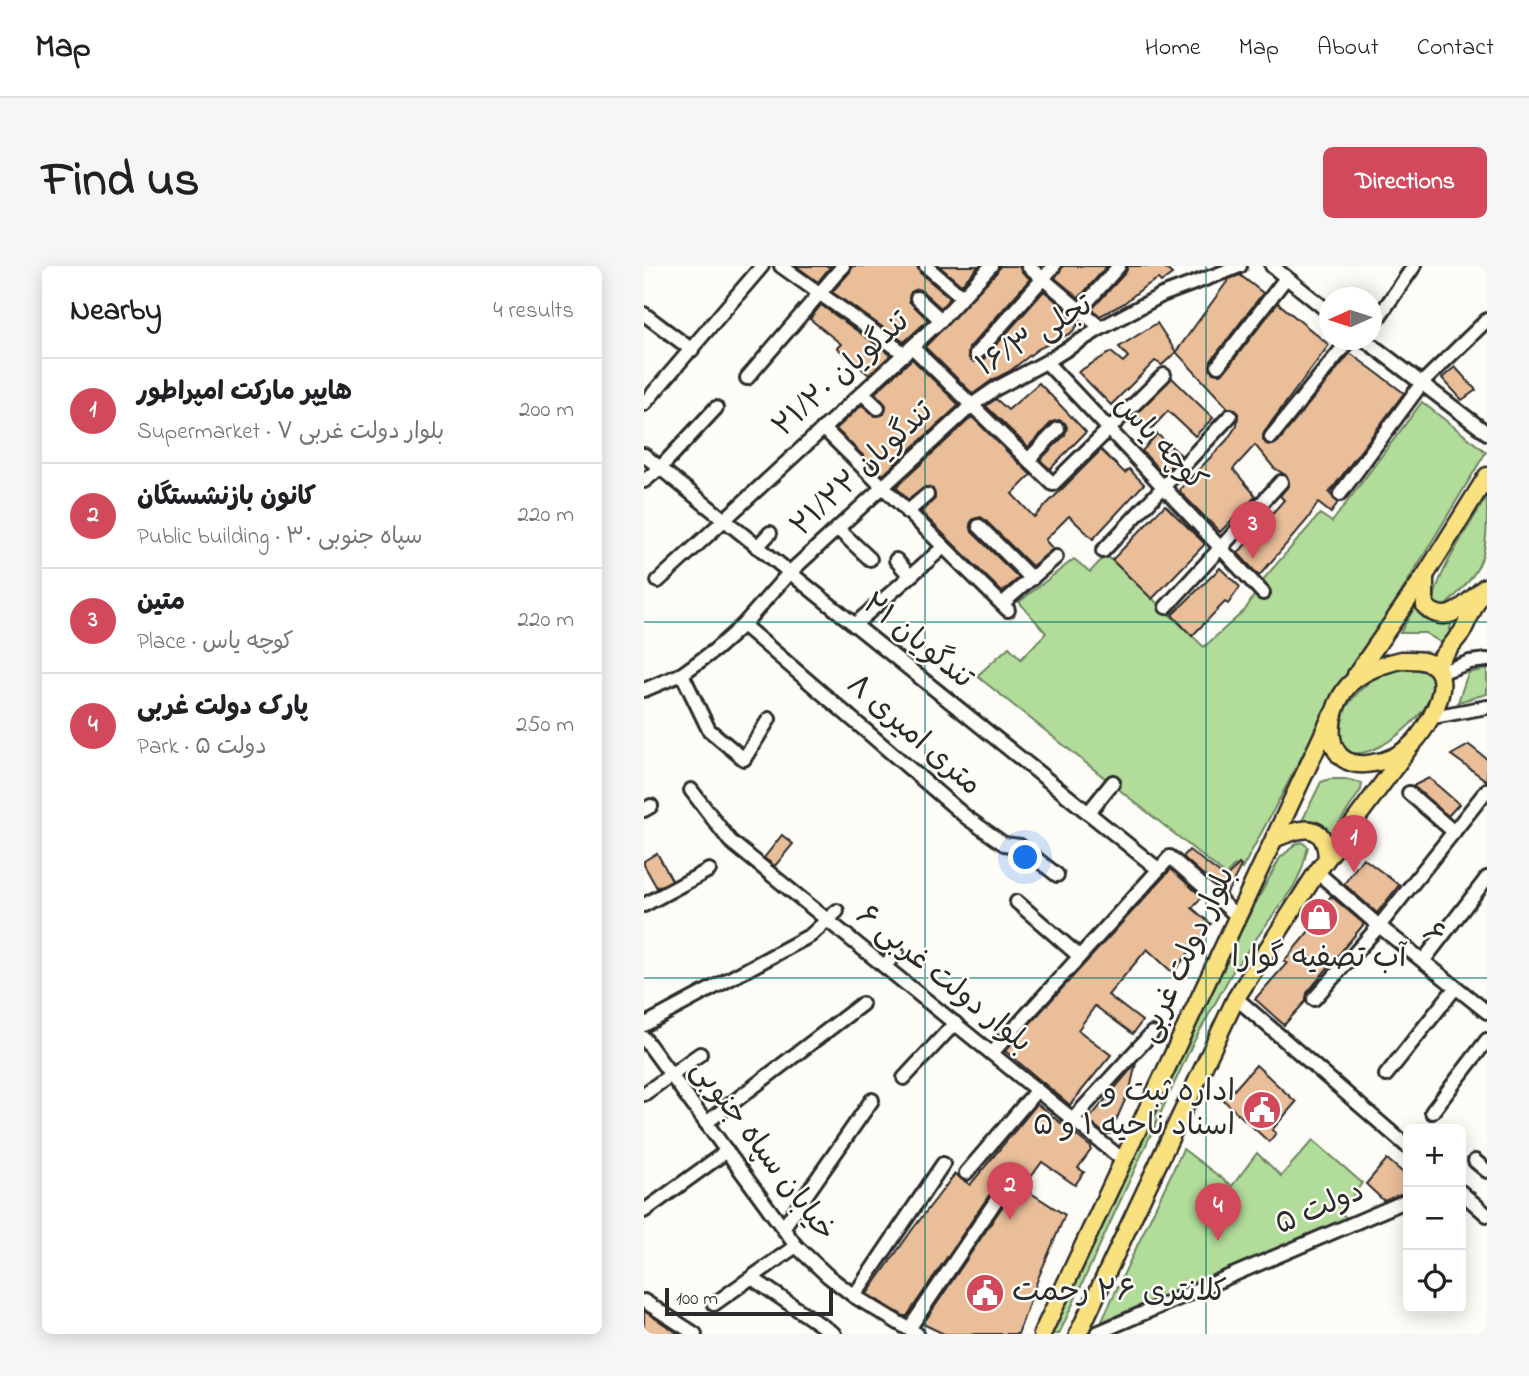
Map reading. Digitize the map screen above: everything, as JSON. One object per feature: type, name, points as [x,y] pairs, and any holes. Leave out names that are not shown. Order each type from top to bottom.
[{"type":"main road","points":[[1486,587],[1462,632],[1437,670],[1441,691],[1433,717],[1411,745],[1392,759],[1363,765],[1348,761],[1336,751],[1330,735],[1332,715],[1487,476]]},
{"type":"main road","points":[[1426,573],[1425,606],[1433,615],[1445,616],[1457,611],[1486,587]]},
{"type":"main road","points":[[1349,685],[1372,670],[1401,660],[1416,660],[1437,670]]},
{"type":"main road","name":"بلوار دولت غربی","points":[[1042,1334],[1332,715]]},
{"type":"main road","name":"بلوار دولت غربی","points":[[1078,1334],[1236,998],[1317,872],[1411,745]]},
{"type":"main road","points":[[1274,839],[1300,828],[1316,831],[1326,844],[1327,858]]},
{"type":"street","points":[[644,404],[762,266]]},
{"type":"street","points":[[781,266],[909,350],[972,405],[1053,484],[1164,375]]},
{"type":"street","points":[[747,379],[843,266]]},
{"type":"street","points":[[926,266],[962,297]]},
{"type":"street","points":[[971,266],[986,271]]},
{"type":"street","points":[[1028,266],[1101,328]]},
{"type":"street","points":[[976,354],[1054,266]]},
{"type":"street","points":[[1080,310],[1119,266]]},
{"type":"street","name":"۱۶/۳ تجلی","points":[[972,405],[995,389],[1162,295],[1240,266]]},
{"type":"street","points":[[1272,266],[1319,304]]},
{"type":"street","points":[[1382,312],[1415,266]]},
{"type":"street","name":"۲۱/۲۰ تندگویان","points":[[658,581],[941,320],[986,271]]},
{"type":"street","points":[[1218,366],[1286,278]]},
{"type":"street","points":[[918,298],[941,320]]},
{"type":"street","points":[[644,314],[692,350]]},
{"type":"street","points":[[1340,495],[1422,383],[1487,320]]},
{"type":"street","points":[[1271,437],[1341,350]]},
{"type":"street","points":[[1378,350],[1487,433]]},
{"type":"street","name":"کوچه یاس","points":[[1046,362],[1263,593]]},
{"type":"street","points":[[862,393],[878,408]]},
{"type":"street","name":"۲۱/۲۲ تندگویان","points":[[644,690],[682,674],[715,650],[743,625],[789,573],[972,405]]},
{"type":"street","points":[[644,481],[660,468],[716,408]]},
{"type":"street","points":[[1103,551],[1230,416]]},
{"type":"street","points":[[823,428],[881,488],[1005,607],[1056,557]]},
{"type":"street","points":[[1028,460],[1058,429]]},
{"type":"street","name":"۲۱ تندگویان","points":[[644,455],[1158,869]]},
{"type":"street","points":[[1166,607],[1281,482]]},
{"type":"street","points":[[907,512],[927,495]]},
{"type":"street","points":[[979,526],[1032,579]]},
{"type":"street","points":[[838,528],[870,559]]},
{"type":"street","points":[[757,547],[769,533]]},
{"type":"street","points":[[854,625],[937,552]]},
{"type":"street","points":[[896,560],[910,576]]},
{"type":"street","name":"۸ متری امیری","points":[[743,625],[966,817],[1004,844],[1020,846],[1057,875]]},
{"type":"street","points":[[1437,670],[1487,660]]},
{"type":"street","points":[[682,674],[709,730],[744,759],[769,719]]},
{"type":"street","points":[[1433,717],[1487,707]]},
{"type":"street","points":[[1088,813],[1113,782]]},
{"type":"street","name":"بلوار دولت غربی ۶","points":[[691,790],[730,842],[832,915],[884,966],[1123,1160]]},
{"type":"street","points":[[1314,999],[1379,926],[1487,790]]},
{"type":"street","points":[[1409,793],[1454,832]]},
{"type":"street","points":[[992,1053],[1170,857],[1237,916]]},
{"type":"street","points":[[644,905],[709,870]]},
{"type":"street","name":"۶","points":[[1317,872],[1379,926],[1487,1012]]},
{"type":"street","points":[[1423,961],[1487,878]]},
{"type":"street","points":[[1017,902],[1079,956]]},
{"type":"street","points":[[644,1025],[811,934],[832,915]]},
{"type":"street","points":[[884,966],[897,953]]},
{"type":"street","points":[[1386,1075],[1456,987]]},
{"type":"street","points":[[1236,998],[1403,1143]]},
{"type":"street","points":[[706,1123],[862,1004]]},
{"type":"street","points":[[904,1078],[955,1023]]},
{"type":"street","points":[[1073,1119],[1152,1033]]},
{"type":"street","name":"خیابان سپاه جنوبی","points":[[644,1038],[796,1246],[854,1296],[913,1332]]},
{"type":"street","points":[[1432,1112],[1487,1040]]},
{"type":"street","points":[[644,1094],[699,1054]]},
{"type":"street","points":[[966,1173],[1037,1090]]},
{"type":"street","points":[[783,1227],[872,1100]]},
{"type":"street","points":[[644,1211],[727,1151]]},
{"type":"street","points":[[1475,1161],[1487,1171]]},
{"type":"street","points":[[854,1296],[943,1164]]},
{"type":"street","points":[[1466,1197],[1482,1211],[1487,1195]]},
{"type":"street","points":[[913,1332],[998,1199]]},
{"type":"street","name":"۵ دولت","points":[[1097,1333],[1403,1202]]},
{"type":"street","points":[[714,1304],[796,1246]]},
{"type":"street","points":[[752,1278],[828,1332]]},
{"type":"street","points":[[649,1304],[695,1334]]},
{"type":"green space","points":[[1422,402],[1486,452],[1304,753],[1242,869],[1235,865],[1226,875],[977,676],[1009,647],[1021,659],[1046,633],[1019,602],[1074,559],[1090,572],[1106,555],[1204,647],[1245,610],[1267,575],[1320,514],[1332,522]]},
{"type":"green space","points":[[1487,496],[1485,547],[1477,570],[1444,607],[1435,607],[1434,597],[1445,569]]},
{"type":"green space","points":[[1414,608],[1423,617],[1432,620],[1454,615],[1445,645],[1425,633],[1400,633]]},
{"type":"green space","points":[[1416,662],[1428,672],[1434,682],[1431,698],[1422,711],[1395,737],[1380,746],[1365,752],[1351,753],[1341,746],[1334,731],[1342,713],[1354,697],[1384,672]]},
{"type":"green space","points":[[1487,669],[1487,694],[1458,702],[1468,673]]},
{"type":"green space","points":[[1330,779],[1362,783],[1361,790],[1329,838],[1325,829],[1301,823],[1321,782]]},
{"type":"green space","points":[[1302,842],[1308,847],[1294,886],[1233,971],[1192,1045],[1059,1334],[1047,1334],[1230,951],[1280,858]]},
{"type":"green space","points":[[1313,1140],[1362,1183],[1341,1213],[1348,1219],[1101,1322],[1183,1149],[1232,1186],[1257,1153],[1281,1176]]},
{"type":"building","points":[[796,266],[831,266],[818,282]]},
{"type":"building","points":[[852,266],[917,266],[920,273],[950,298],[941,308],[922,291],[918,289],[911,292],[909,301],[928,320],[904,342],[832,292]]},
{"type":"building","points":[[939,266],[979,266],[961,285]]},
{"type":"building","points":[[1000,266],[1019,266],[1030,279],[969,348],[968,356],[971,361],[983,360],[1044,291],[1070,313],[1068,316],[1078,325],[1071,333],[1038,349],[1010,371],[973,394],[925,347]]},
{"type":"building","points":[[1063,266],[1107,266],[1079,298],[1055,278]]},
{"type":"building","points":[[1128,266],[1163,266],[1172,274],[1161,282],[1158,279],[1144,287],[1123,304],[1100,316],[1092,309],[1126,272]]},
{"type":"building","points":[[1240,275],[1263,293],[1211,361],[1210,369],[1213,373],[1221,374],[1225,371],[1278,303],[1319,337],[1319,350],[1325,350],[1264,432],[1263,439],[1266,444],[1273,445],[1278,442],[1350,353],[1404,393],[1329,493],[1338,502],[1331,513],[1318,503],[1307,520],[1259,576],[1238,553],[1284,500],[1280,496],[1289,485],[1287,476],[1274,468],[1255,445],[1233,469],[1256,496],[1220,532],[1180,489],[1227,440],[1237,425],[1238,414],[1235,409],[1228,408],[1176,352],[1229,279]]},
{"type":"building","points":[[821,305],[891,355],[869,375],[837,348],[841,344],[810,319]]},
{"type":"building","points":[[1157,323],[1176,352],[1162,365],[1155,361],[1111,405],[1078,372],[1111,352],[1123,362],[1128,357],[1119,347]]},
{"type":"building","points":[[912,359],[959,405],[883,475],[836,429],[862,405],[875,416],[884,414],[886,405],[875,393]]},
{"type":"building","points":[[1455,367],[1476,390],[1462,400],[1442,378]]},
{"type":"building","points":[[1172,378],[1213,418],[1195,436],[1168,411],[1151,429],[1135,415]]},
{"type":"building","points":[[1039,383],[1086,432],[1050,469],[1040,460],[1065,435],[1065,423],[1059,420],[1052,422],[1028,447],[986,406],[996,399],[1008,410]]},
{"type":"building","points":[[972,417],[1031,475],[1012,494],[1034,517],[1101,450],[1125,473],[1129,469],[1144,484],[1093,539],[1069,516],[1045,540],[1053,549],[1032,566],[985,520],[981,517],[973,519],[970,524],[972,532],[1019,578],[1002,592],[921,512],[935,499],[933,489],[925,487],[908,500],[896,487]]},
{"type":"building","points":[[1157,434],[1181,455],[1163,474],[1142,451]]},
{"type":"building","points":[[1165,505],[1205,544],[1152,599],[1112,560]]},
{"type":"building","points":[[1220,568],[1240,587],[1228,604],[1225,602],[1192,636],[1172,615]]},
{"type":"building","points":[[1469,745],[1487,759],[1487,781],[1451,755]]},
{"type":"building","points":[[1429,778],[1459,804],[1448,816],[1413,786]]},
{"type":"building","points":[[782,835],[793,844],[775,866],[764,858]]},
{"type":"building","points":[[1189,850],[1226,878],[1239,864],[1241,866],[1226,895],[1183,857]]},
{"type":"building","points":[[657,853],[672,880],[657,888],[644,861]]},
{"type":"building","points":[[1363,858],[1399,885],[1377,913],[1344,884]]},
{"type":"building","points":[[1171,869],[1202,897],[1192,908],[1211,924],[1173,973],[1147,949],[1108,995],[1142,1021],[1133,1034],[1095,1006],[1078,1030],[1111,1055],[1070,1105],[1005,1051]]},
{"type":"building","points":[[1331,896],[1364,924],[1307,993],[1306,1001],[1284,1025],[1255,999],[1287,963],[1284,961],[1314,925],[1311,922]]},
{"type":"building","points":[[1136,1063],[1130,1089],[1110,1134],[1105,1134],[1089,1119]]},
{"type":"building","name":"اداره ثبت و اسناد ناحیه ۱ و ۵","points":[[1256,1065],[1296,1102],[1272,1130],[1276,1133],[1269,1142],[1221,1098],[1231,1087],[1234,1090]]},
{"type":"building","points":[[1037,1104],[1091,1147],[1091,1150],[1078,1168],[1084,1172],[1075,1185],[1042,1162],[1023,1188],[1065,1215],[1018,1334],[944,1334],[923,1324],[1004,1204],[1005,1196],[998,1190],[990,1194],[907,1316],[867,1294],[955,1174],[970,1185]]},
{"type":"building","points":[[1387,1159],[1403,1173],[1403,1193],[1384,1201],[1366,1184]]},
{"type":"building","points":[[644,1311],[679,1334],[644,1334]]},
{"type":"place","name":"متین","points":[[1253,559]]},
{"type":"place","name":"هایپر مارکت امپراطور","points":[[1354,873]]},
{"type":"place","name":"آب تصفیه گوارا","points":[[1319,917]]},
{"type":"place","name":"اداره ثبت و اسناد ناحیه ۱ و ۵","points":[[1262,1110]]},
{"type":"place","name":"کانون بازنشستگان","points":[[1010,1220]]},
{"type":"place","name":"پارک دولت غربی","points":[[1218,1241]]},
{"type":"place","name":"کلانتری ۲۶ رحمت","points":[[985,1293]]}]
